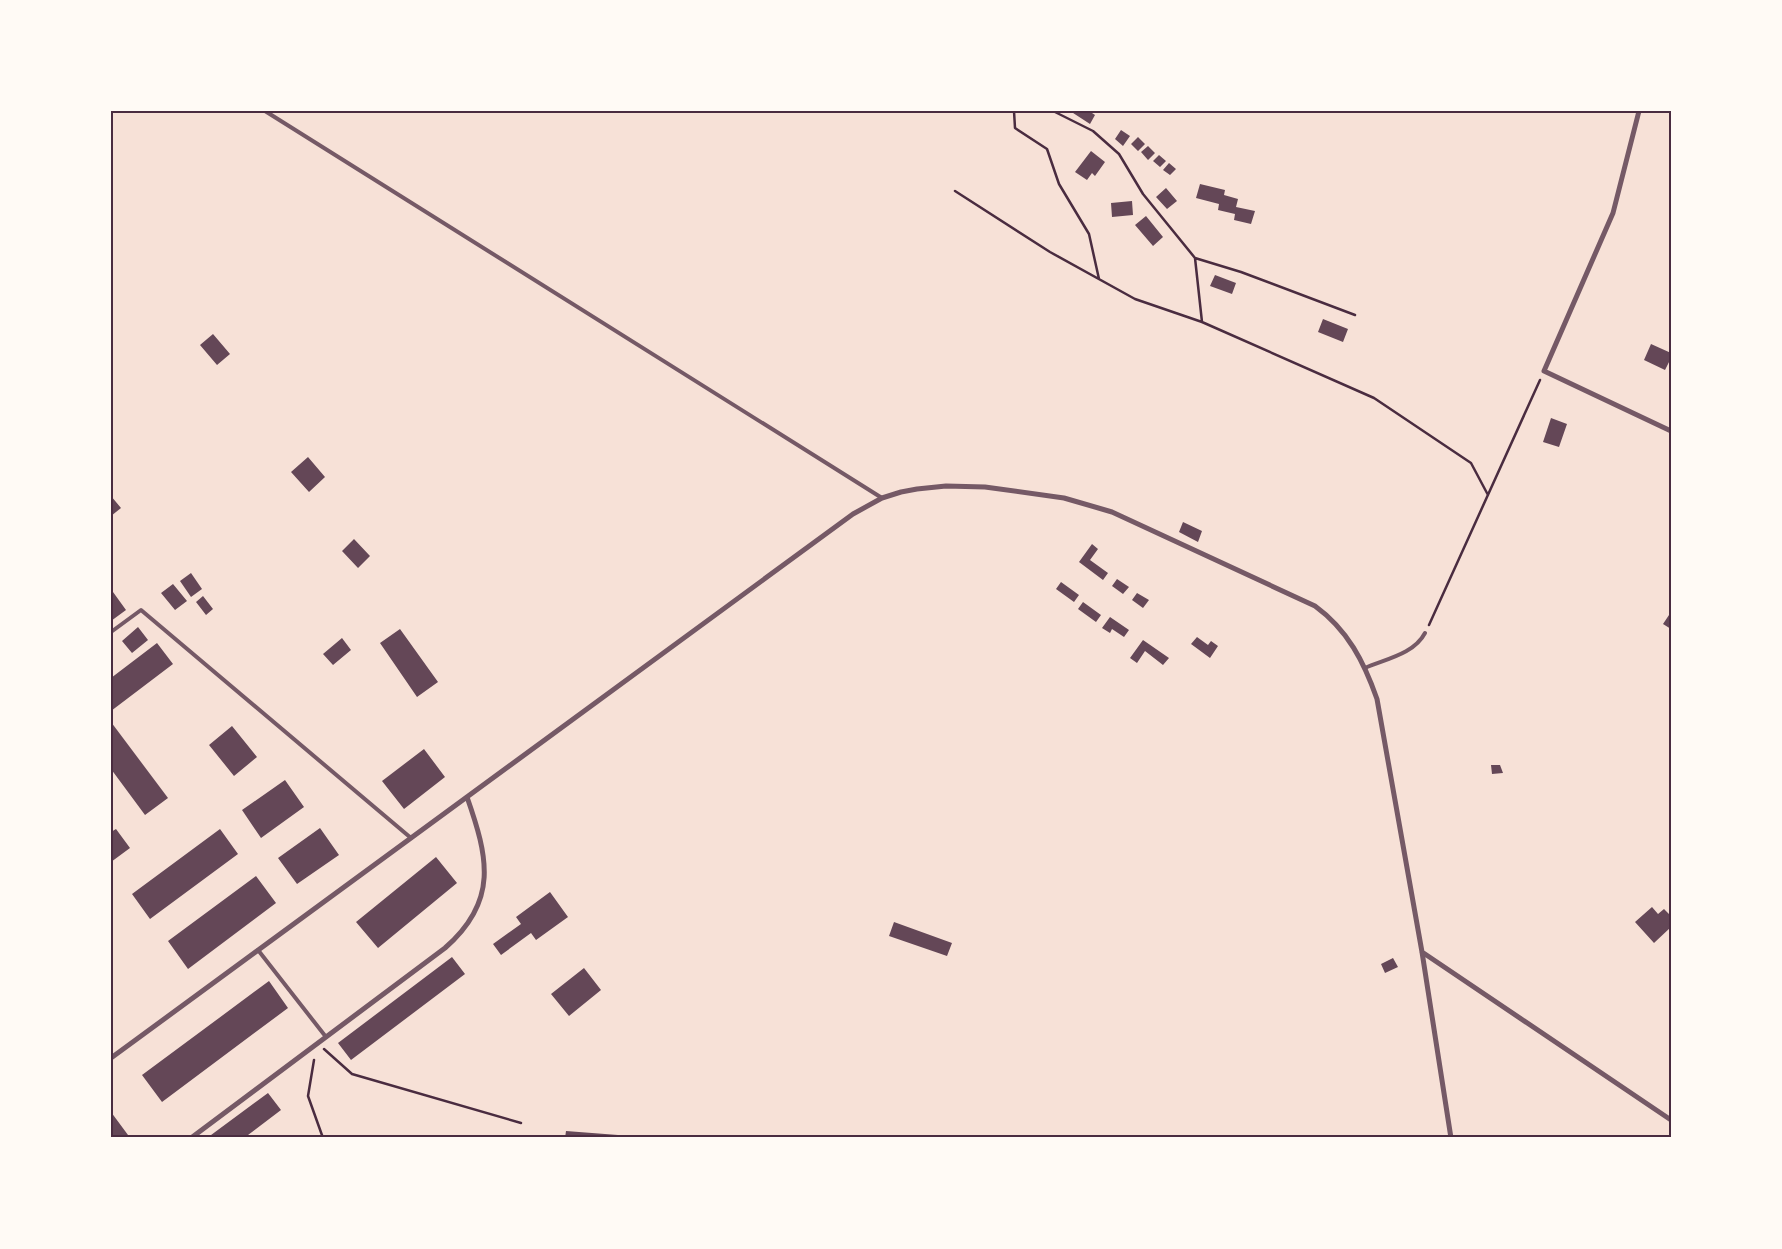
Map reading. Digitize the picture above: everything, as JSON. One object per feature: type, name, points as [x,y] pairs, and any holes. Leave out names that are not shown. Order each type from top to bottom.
[{"type":"street","points":[[1639,111],[1613,213],[1544,371],[1671,431]]},
{"type":"street","points":[[111,1058],[853,514],[882,498],[917,489],[946,486],[985,487],[1064,498],[1100,507],[1315,606],[1343,631],[1358,652],[1378,699],[1422,952],[1451,1138]]},
{"type":"street","points":[[190,1138],[445,948],[457,937],[469,922],[480,899],[485,875],[482,840],[467,797]]},
{"type":"street","points":[[1422,952],[1671,1120]]},
{"type":"lane","points":[[265,111],[882,498]]},
{"type":"lane","points":[[111,632],[141,610],[411,838]]},
{"type":"lane","points":[[1365,668],[1408,651],[1416,646],[1425,633]]},
{"type":"lane","points":[[258,950],[326,1037]]},
{"type":"path","points":[[1014,111],[1015,128],[1047,149],[1059,184],[1089,234],[1099,279]]},
{"type":"path","points":[[1054,111],[1092,132],[1119,154],[1143,194],[1195,258],[1202,322]]},
{"type":"path","points":[[955,191],[1050,252],[1135,299],[1202,322],[1374,398],[1471,463],[1488,494]]},
{"type":"path","points":[[1195,258],[1241,272],[1355,315]]},
{"type":"path","points":[[1425,633],[1544,371]]},
{"type":"path","points":[[317,1043],[352,1074],[521,1123]]},
{"type":"path","points":[[317,1043],[308,1096],[323,1138]]},
{"type":"building","points":[[1070,111],[1089,111],[1095,115],[1090,124]]},
{"type":"building","points":[[1121,130],[1130,136],[1123,146],[1115,139]]},
{"type":"building","points":[[1138,137],[1145,144],[1138,151],[1131,144]]},
{"type":"building","points":[[1148,146],[1155,153],[1148,160],[1141,152]]},
{"type":"building","points":[[1091,151],[1105,162],[1095,176],[1092,173],[1087,180],[1075,172]]},
{"type":"building","points":[[1159,155],[1166,161],[1160,167],[1153,161]]},
{"type":"building","points":[[1169,163],[1176,169],[1170,175],[1163,170]]},
{"type":"building","points":[[1200,184],[1225,190],[1224,195],[1238,199],[1236,207],[1255,211],[1251,224],[1234,220],[1235,214],[1218,210],[1219,204],[1196,198]]},
{"type":"building","points":[[1166,188],[1177,201],[1167,209],[1156,197]]},
{"type":"building","points":[[1132,201],[1133,215],[1112,217],[1111,203]]},
{"type":"building","points":[[1146,216],[1163,237],[1153,246],[1135,225]]},
{"type":"building","points":[[1215,275],[1236,283],[1232,294],[1210,286]]},
{"type":"building","points":[[1323,319],[1348,329],[1343,342],[1318,332]]},
{"type":"building","points":[[213,334],[230,354],[217,365],[200,345]]},
{"type":"building","points":[[1651,344],[1671,353],[1671,358],[1665,370],[1644,360]]},
{"type":"building","points":[[1551,418],[1567,424],[1559,447],[1543,442]]},
{"type":"building","points":[[308,457],[325,477],[309,492],[291,472]]},
{"type":"building","points":[[111,496],[121,508],[111,516]]},
{"type":"building","points":[[1183,522],[1202,531],[1198,542],[1179,532]]},
{"type":"building","points":[[354,539],[370,556],[358,568],[342,551]]},
{"type":"building","points":[[1092,544],[1098,549],[1090,560],[1108,573],[1103,580],[1079,562]]},
{"type":"building","points":[[191,573],[202,589],[191,597],[180,581]]},
{"type":"building","points":[[1117,579],[1129,587],[1123,594],[1112,586]]},
{"type":"building","points":[[1061,582],[1079,595],[1074,602],[1056,589]]},
{"type":"building","points":[[173,584],[187,601],[175,610],[161,593]]},
{"type":"building","points":[[113,592],[126,610],[111,621],[111,593]]},
{"type":"building","points":[[1137,593],[1149,600],[1143,608],[1132,600]]},
{"type":"building","points":[[203,596],[213,609],[206,615],[196,602]]},
{"type":"building","points":[[1083,602],[1101,615],[1096,622],[1078,609]]},
{"type":"building","points":[[1671,612],[1671,629],[1663,624]]},
{"type":"building","points":[[1110,617],[1129,630],[1124,637],[1112,629],[1110,633],[1102,628]]},
{"type":"building","points":[[138,627],[148,640],[132,653],[122,641]]},
{"type":"building","points":[[400,629],[438,682],[417,697],[380,643]]},
{"type":"building","points":[[1197,637],[1208,645],[1211,641],[1218,646],[1210,658],[1191,644]]},
{"type":"building","points":[[342,638],[351,650],[333,665],[323,654]]},
{"type":"building","points":[[1143,640],[1169,658],[1163,665],[1145,651],[1137,663],[1130,658]]},
{"type":"building","points":[[157,643],[173,664],[111,711],[111,678]]},
{"type":"building","points":[[111,722],[168,798],[145,815],[111,769]]},
{"type":"building","points":[[232,726],[257,757],[234,776],[209,745]]},
{"type":"building","points":[[424,749],[445,777],[404,809],[382,781]]},
{"type":"building","points":[[1491,765],[1500,765],[1503,773],[1492,774]]},
{"type":"building","points":[[285,780],[304,807],[261,838],[242,810]]},
{"type":"building","points":[[320,828],[339,855],[297,884],[278,858]]},
{"type":"building","points":[[116,829],[130,848],[111,862],[111,832]]},
{"type":"building","points":[[220,829],[238,854],[150,919],[132,894]]},
{"type":"building","points":[[436,857],[457,883],[378,948],[356,922]]},
{"type":"building","points":[[256,876],[276,903],[188,969],[168,941]]},
{"type":"building","points":[[550,892],[568,917],[536,940],[531,933],[501,955],[493,944],[521,924],[516,917]]},
{"type":"building","points":[[1652,907],[1658,914],[1664,909],[1671,916],[1671,927],[1654,943],[1635,922]]},
{"type":"building","points":[[894,922],[952,943],[947,956],[889,936]]},
{"type":"building","points":[[452,957],[465,974],[351,1060],[338,1043]]},
{"type":"building","points":[[1393,958],[1398,967],[1385,973],[1381,964]]},
{"type":"building","points":[[584,968],[601,990],[569,1016],[551,994]]},
{"type":"building","points":[[269,981],[288,1008],[162,1102],[142,1075]]},
{"type":"building","points":[[268,1093],[281,1110],[244,1138],[207,1138]]},
{"type":"building","points":[[111,1112],[128,1135],[125,1138],[111,1138]]},
{"type":"building","points":[[566,1131],[631,1136],[631,1138],[565,1138]]}]
